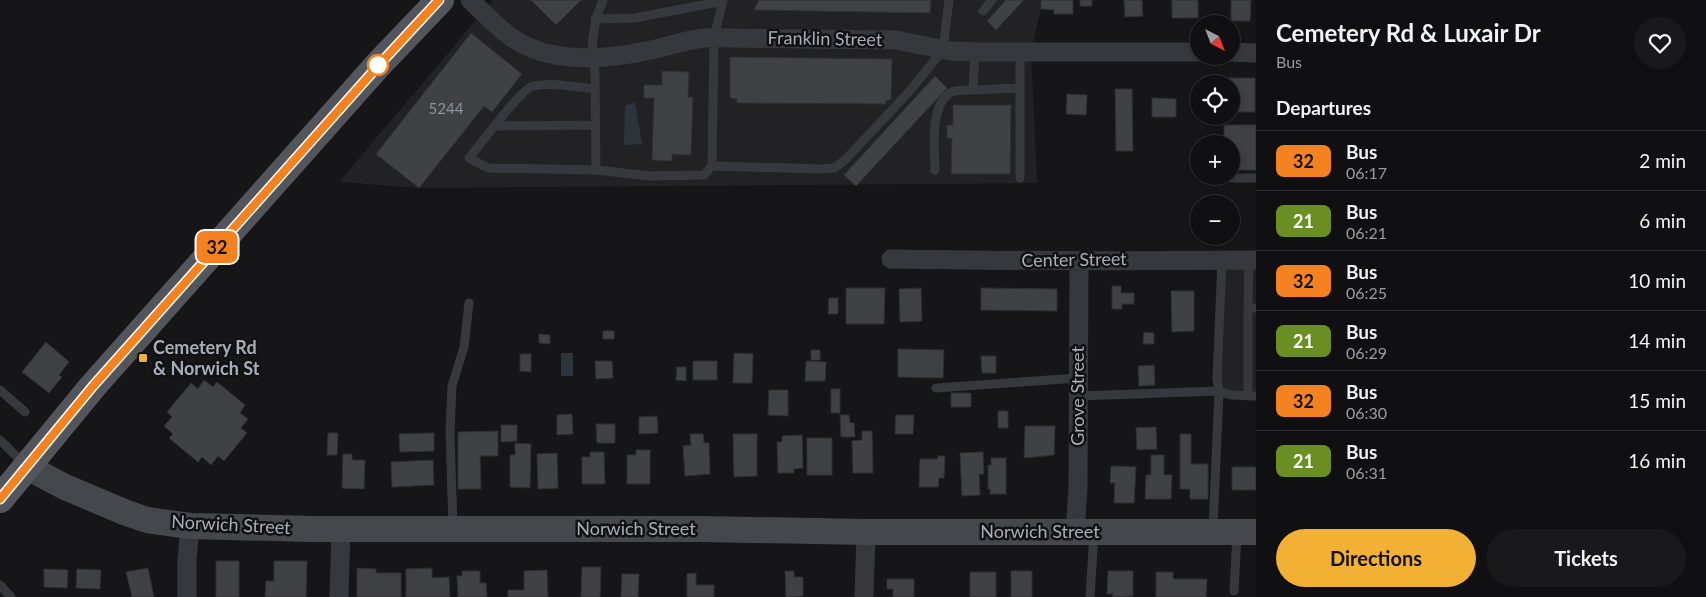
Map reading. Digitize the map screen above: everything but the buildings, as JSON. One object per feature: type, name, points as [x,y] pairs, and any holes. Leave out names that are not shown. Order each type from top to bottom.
[{"type":"main road","points":[[0,499],[93,386],[365,80],[440,0]]},
{"type":"main road","name":"Norwich Street","points":[[27,467],[66,488],[124,512],[147,520],[190,526],[702,529],[866,532],[1236,532]]},
{"type":"street","name":"Franklin Street","points":[[470,0],[508,35],[527,46],[546,53],[592,57],[610,57],[704,38],[880,39],[896,40],[943,50],[975,52],[1190,52]]},
{"type":"street","points":[[1240,52],[1256,53]]},
{"type":"street","name":"Center Street","points":[[891,259],[1079,262],[1252,260]]},
{"type":"street","name":"Grove Street","points":[[1079,262],[1078,488],[1085,531]]},
{"type":"street","points":[[187,597],[187,560],[190,526]]},
{"type":"street","points":[[339,597],[341,528]]},
{"type":"street","points":[[864,597],[866,532]]},
{"type":"lane","points":[[596,170],[595,72],[592,57],[595,19],[603,0]]},
{"type":"lane","points":[[712,166],[823,169],[834,168],[844,161],[883,120],[943,50],[949,0]]},
{"type":"lane","points":[[983,10],[992,0]]},
{"type":"lane","points":[[595,19],[635,18],[723,1],[714,38],[712,166],[704,175],[650,176],[596,170],[488,168],[469,158],[518,98],[531,86],[548,85],[595,88]]},
{"type":"lane","points":[[973,90],[975,52]]},
{"type":"lane","points":[[1020,52],[1020,178]]},
{"type":"lane","points":[[935,170],[936,113],[944,99],[952,91],[1020,88]]},
{"type":"lane","points":[[496,126],[595,125]]},
{"type":"lane","points":[[1240,178],[1256,178]]},
{"type":"lane","points":[[1222,259],[1217,379],[1236,532],[1234,591]]},
{"type":"lane","points":[[936,388],[1078,387],[1219,391],[1231,395],[1252,396],[1252,260]]},
{"type":"lane","points":[[453,528],[450,432],[452,386],[464,347],[469,303]]},
{"type":"lane","points":[[0,390],[25,412]]},
{"type":"lane","points":[[0,440],[27,467]]},
{"type":"lane","points":[[1085,531],[1090,597]]},
{"type":"lane","points":[[1,587],[11,597]]},
{"type":"shaded area","points":[[493,0],[1043,0],[1031,52],[1037,183],[419,188],[339,182]]},
{"type":"shaded area","points":[[635,102],[642,144],[624,145],[625,106]]},
{"type":"shaded area","points":[[1222,259],[1256,260],[1256,396],[1219,391]]},
{"type":"shaded area","points":[[561,353],[573,353],[573,376],[561,376]]},
{"type":"bus line","name":"32","points":[[0,499],[93,386],[439,0]]},
{"type":"place","name":"Cemetery Rd & Norwich St","points":[[143,358]]}]
